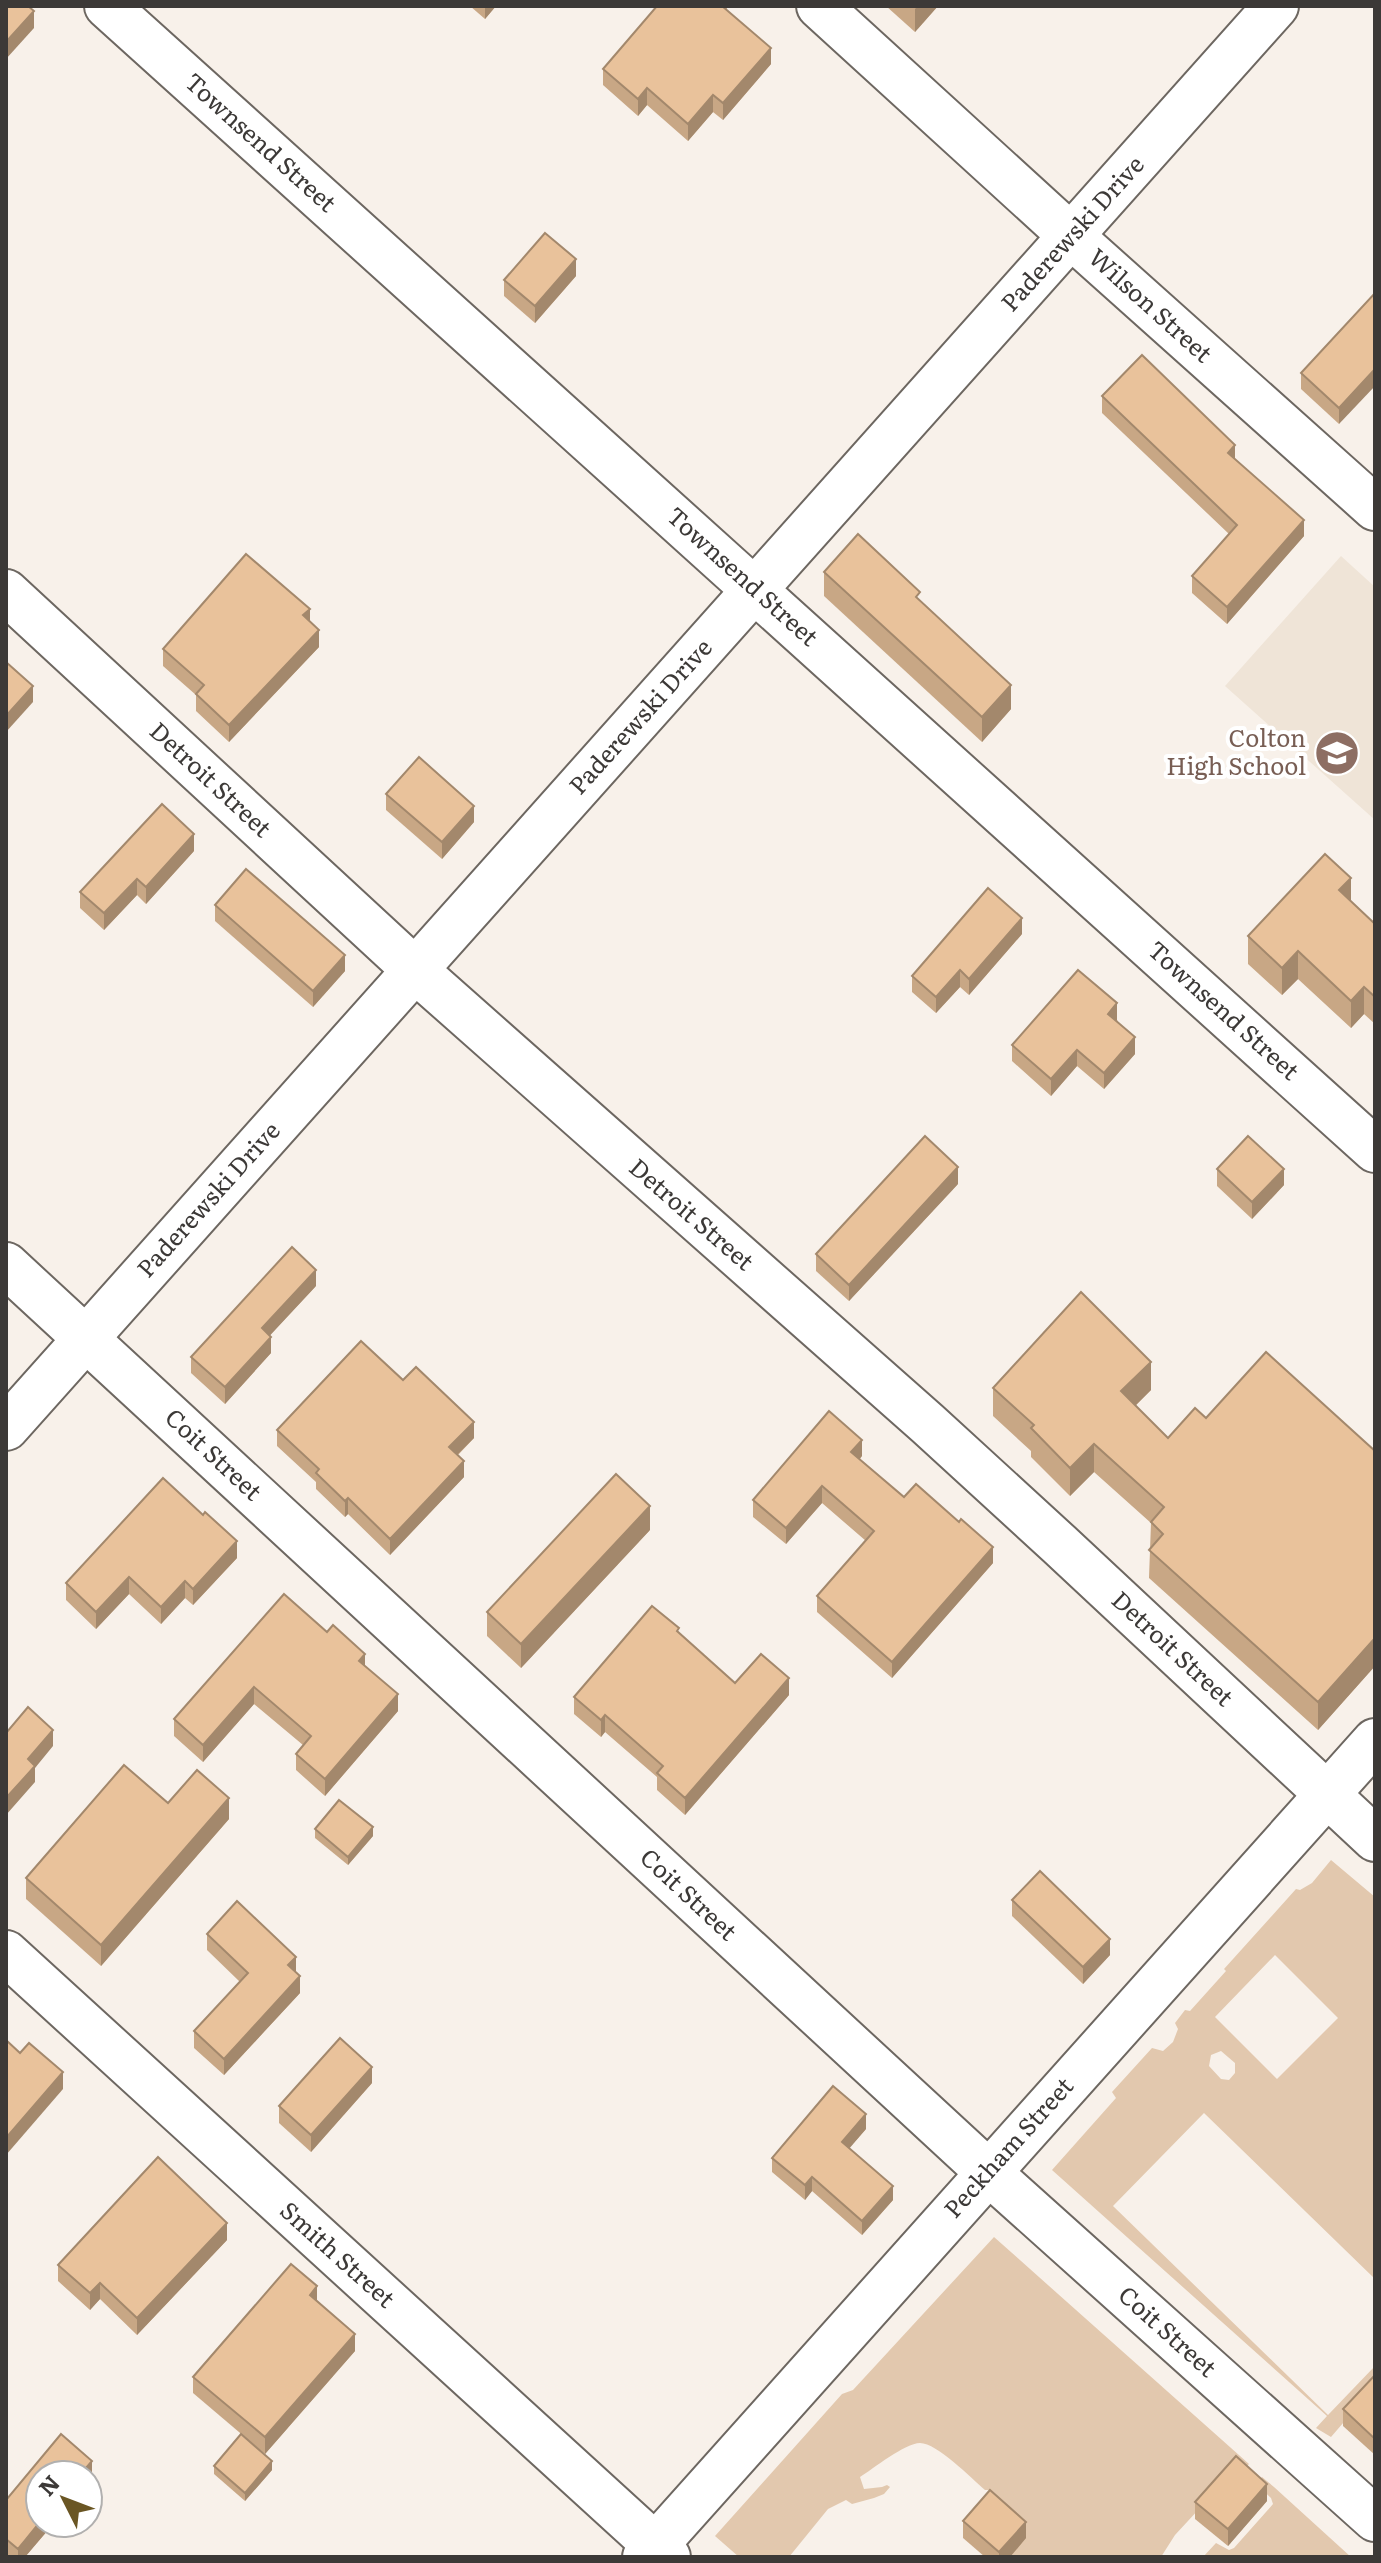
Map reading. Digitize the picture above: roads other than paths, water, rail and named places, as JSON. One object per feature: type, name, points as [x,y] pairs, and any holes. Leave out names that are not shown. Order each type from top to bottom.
[{"type":"street","name":"Townsend Street","points":[[107,6],[1375,1150]]},
{"type":"street","name":"Wilson Street","points":[[819,6],[1375,508]]},
{"type":"street","name":"Paderewski Drive","points":[[6,1428],[1276,6]]},
{"type":"street","name":"Detroit Street","points":[[6,592],[415,970],[928,1424],[1375,1839]]},
{"type":"street","name":"Coit Street","points":[[6,1265],[988,2172],[1375,2519]]},
{"type":"street","name":"Peckham Street","points":[[656,2553],[988,2172],[1375,1741]]},
{"type":"street","name":"Smith Street","points":[[6,1953],[656,2553]]},
{"type":"place","name":"Colton High School","points":[[1337,753]]}]
